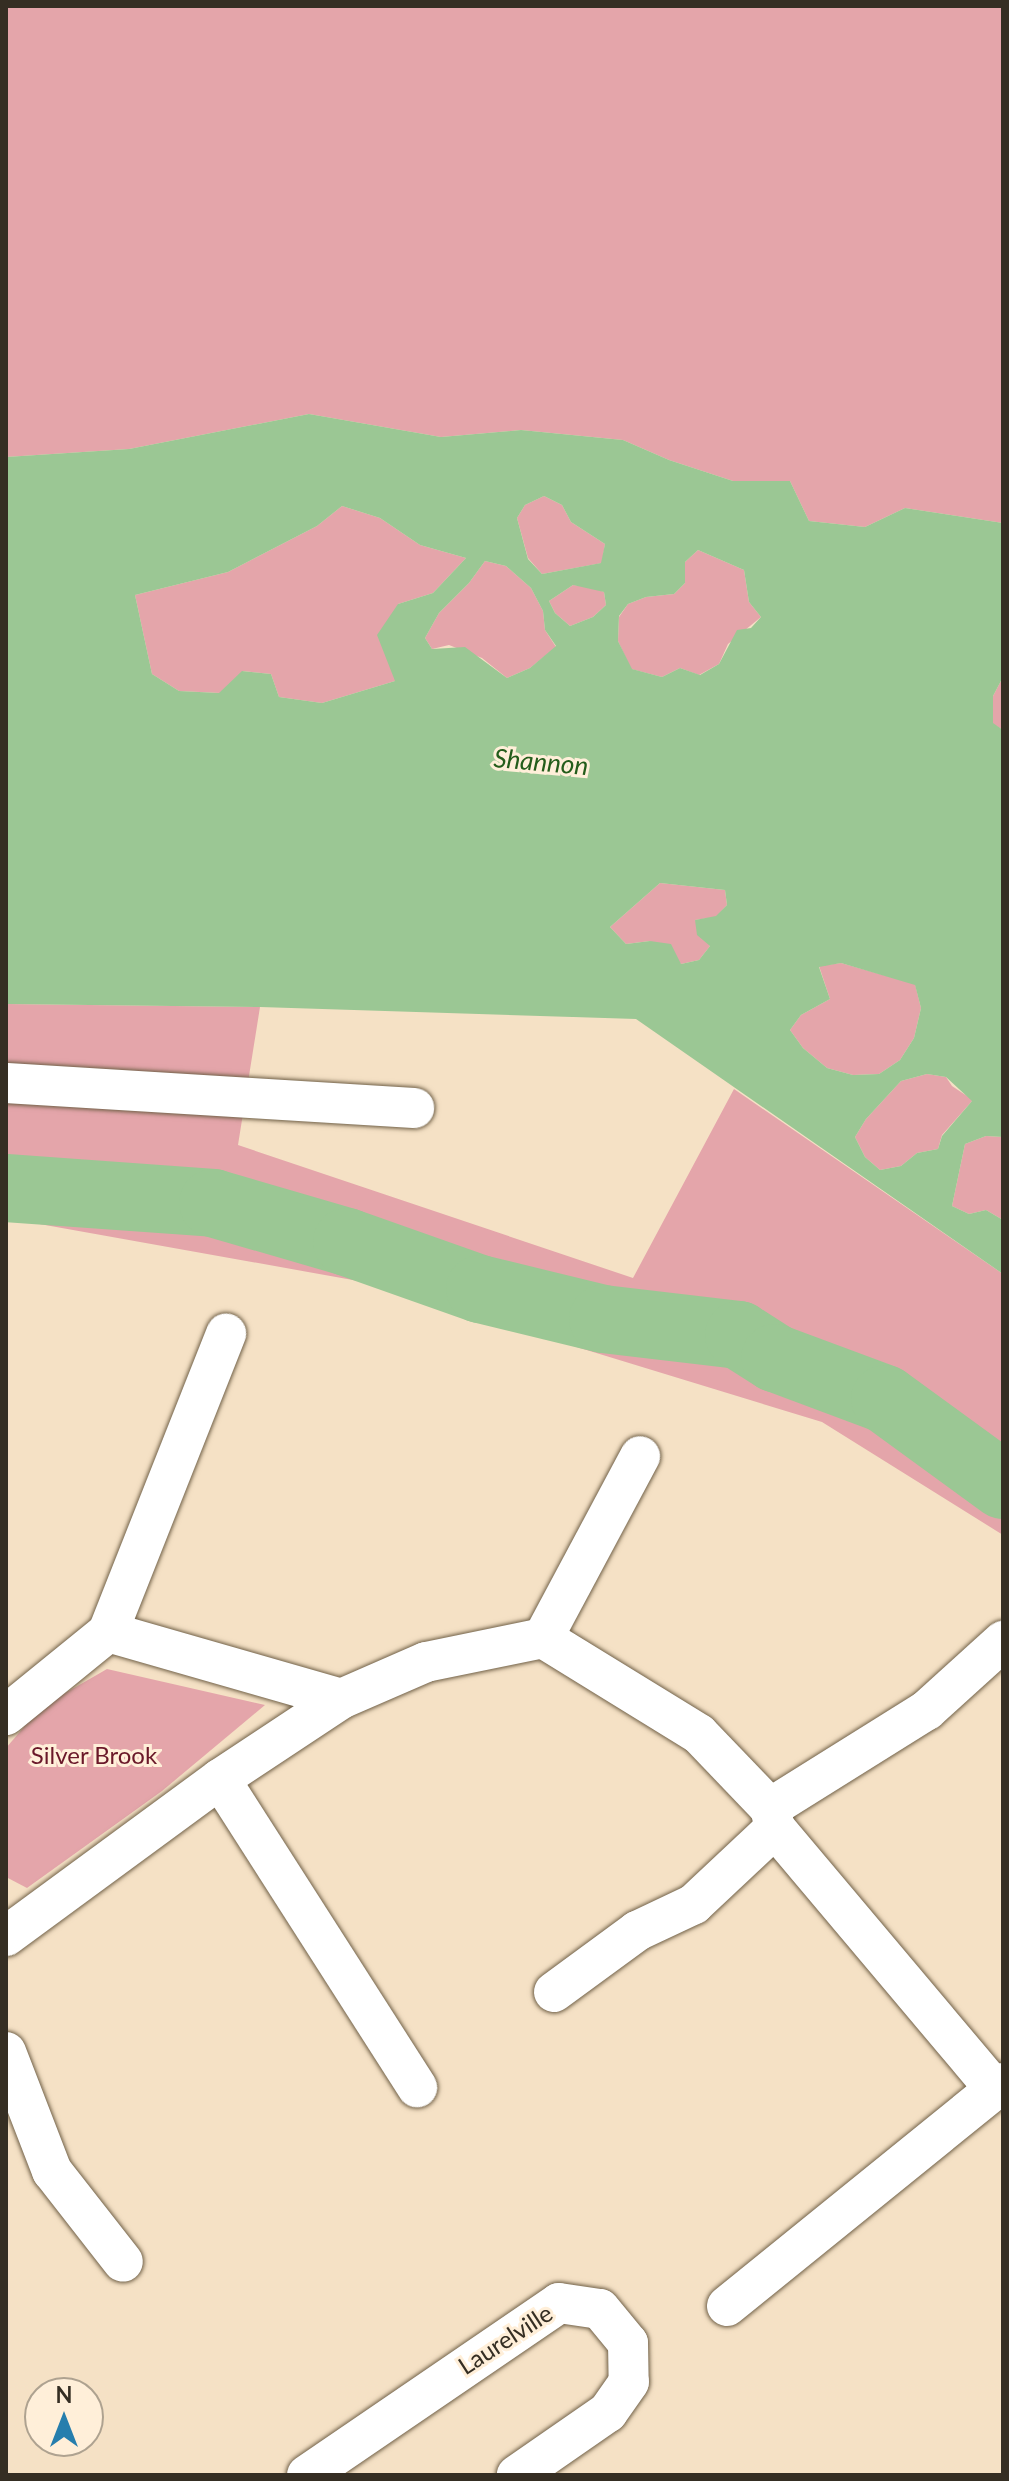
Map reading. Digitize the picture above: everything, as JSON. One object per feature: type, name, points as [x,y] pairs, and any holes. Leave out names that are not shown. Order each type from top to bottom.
[{"type":"street","points":[[6,1083],[414,1108]]},
{"type":"street","points":[[6,1715],[108,1632],[226,1334]]},
{"type":"street","points":[[543,1638],[640,1456]]},
{"type":"street","points":[[108,1632],[341,1699]]},
{"type":"street","points":[[6,1936],[220,1779],[341,1699],[426,1662],[543,1638],[699,1734],[999,2086],[727,2306]]},
{"type":"street","points":[[554,1992],[637,1931],[694,1904],[772,1818],[927,1710],[1003,1641]]},
{"type":"street","points":[[220,1779],[417,2087]]},
{"type":"street","points":[[6,2052],[52,2171],[123,2262]]},
{"type":"street","name":"Laurelville","points":[[307,2475],[559,2303],[600,2309],[628,2343],[629,2382],[608,2412],[517,2475]]},
{"type":"green space","points":[[6,6],[1003,6],[1003,523],[905,508],[865,527],[809,521],[790,481],[733,481],[669,460],[623,440],[521,430],[441,437],[309,414],[129,449],[6,457]]},
{"type":"green space","points":[[544,496],[562,505],[571,522],[605,544],[602,563],[542,574],[528,558],[517,518],[525,505]]},
{"type":"green space","points":[[342,506],[380,518],[420,545],[466,558],[433,593],[398,604],[395,681],[322,703],[279,697],[271,674],[243,671],[220,693],[179,691],[152,674],[135,595],[228,572],[317,526]]},
{"type":"green space","points":[[698,550],[744,570],[749,602],[761,617],[728,644],[719,664],[699,675],[680,668],[662,677],[631,669],[618,641],[619,617],[628,604],[646,597],[674,594],[685,583],[685,562]]},
{"type":"green space","points":[[485,561],[506,566],[531,588],[543,611],[545,630],[556,647],[530,668],[507,678],[482,658],[449,645],[432,649],[425,638],[439,613],[469,583]]},
{"type":"green space","points":[[573,585],[604,592],[606,605],[593,617],[570,626],[555,613],[549,601]]},
{"type":"green space","points":[[1003,677],[1003,730],[993,724],[993,696]]},
{"type":"green space","points":[[660,883],[725,890],[727,905],[716,917],[695,920],[710,946],[699,960],[681,964],[650,941],[626,944],[610,927]]},
{"type":"green space","points":[[841,963],[915,984],[921,1008],[914,1038],[900,1060],[879,1074],[853,1075],[827,1068],[803,1048],[790,1030],[801,1015],[830,999],[819,966]]},
{"type":"green space","points":[[6,1004],[260,1007],[238,1145],[633,1278],[734,1089],[1003,1274],[1003,1535],[822,1422],[364,1282],[6,1218]]},
{"type":"green space","points":[[927,1074],[946,1077],[952,1086],[973,1100],[942,1135],[938,1149],[917,1153],[901,1166],[880,1170],[865,1157],[855,1137],[866,1119],[901,1081]]},
{"type":"green space","points":[[986,1136],[1003,1137],[1003,1220],[986,1210],[969,1214],[952,1206],[965,1144]]},
{"type":"green space","name":"Silver Brook","points":[[107,1669],[265,1705],[162,1791],[27,1888],[6,1877],[6,1748],[41,1707]]},
{"type":"water","name":"Shannon","points":[[309,414],[441,437],[521,430],[623,440],[669,460],[733,481],[790,481],[809,521],[865,527],[905,508],[1003,523],[1003,677],[993,696],[993,723],[1003,730],[1003,1137],[986,1136],[965,1144],[952,1206],[969,1214],[986,1210],[1003,1220],[1003,1274],[636,1019],[260,1007],[6,1004],[6,457],[129,449]],"holes":[[[544,496],[562,505],[571,522],[605,544],[601,563],[542,574],[528,559],[517,518],[525,505]],[[342,506],[380,518],[420,545],[466,558],[433,593],[398,604],[377,635],[395,681],[322,703],[279,697],[271,674],[242,671],[219,693],[179,691],[152,674],[135,595],[228,572],[317,526]],[[698,550],[744,570],[749,602],[761,617],[751,628],[737,630],[719,664],[700,675],[680,668],[662,677],[632,669],[618,641],[619,616],[628,604],[646,597],[674,594],[685,583],[685,562]],[[485,561],[506,566],[531,588],[543,611],[545,630],[556,646],[530,668],[507,678],[465,647],[432,649],[425,638],[439,613],[469,583]],[[573,585],[604,592],[606,605],[593,617],[570,626],[555,613],[549,601]],[[660,883],[725,890],[727,905],[716,916],[695,920],[697,935],[710,946],[699,960],[681,964],[671,944],[650,941],[626,944],[610,927]],[[841,963],[915,985],[921,1008],[914,1038],[900,1060],[879,1074],[853,1075],[827,1068],[803,1048],[790,1030],[801,1015],[830,999],[819,967]],[[927,1074],[946,1077],[972,1101],[942,1136],[938,1149],[917,1153],[901,1166],[880,1170],[865,1157],[855,1137],[866,1119],[901,1081]]]},
{"type":"waterway","points":[[6,1188],[213,1203],[347,1242],[480,1289],[603,1319],[739,1335],[775,1358],[885,1399],[1003,1485]]}]
